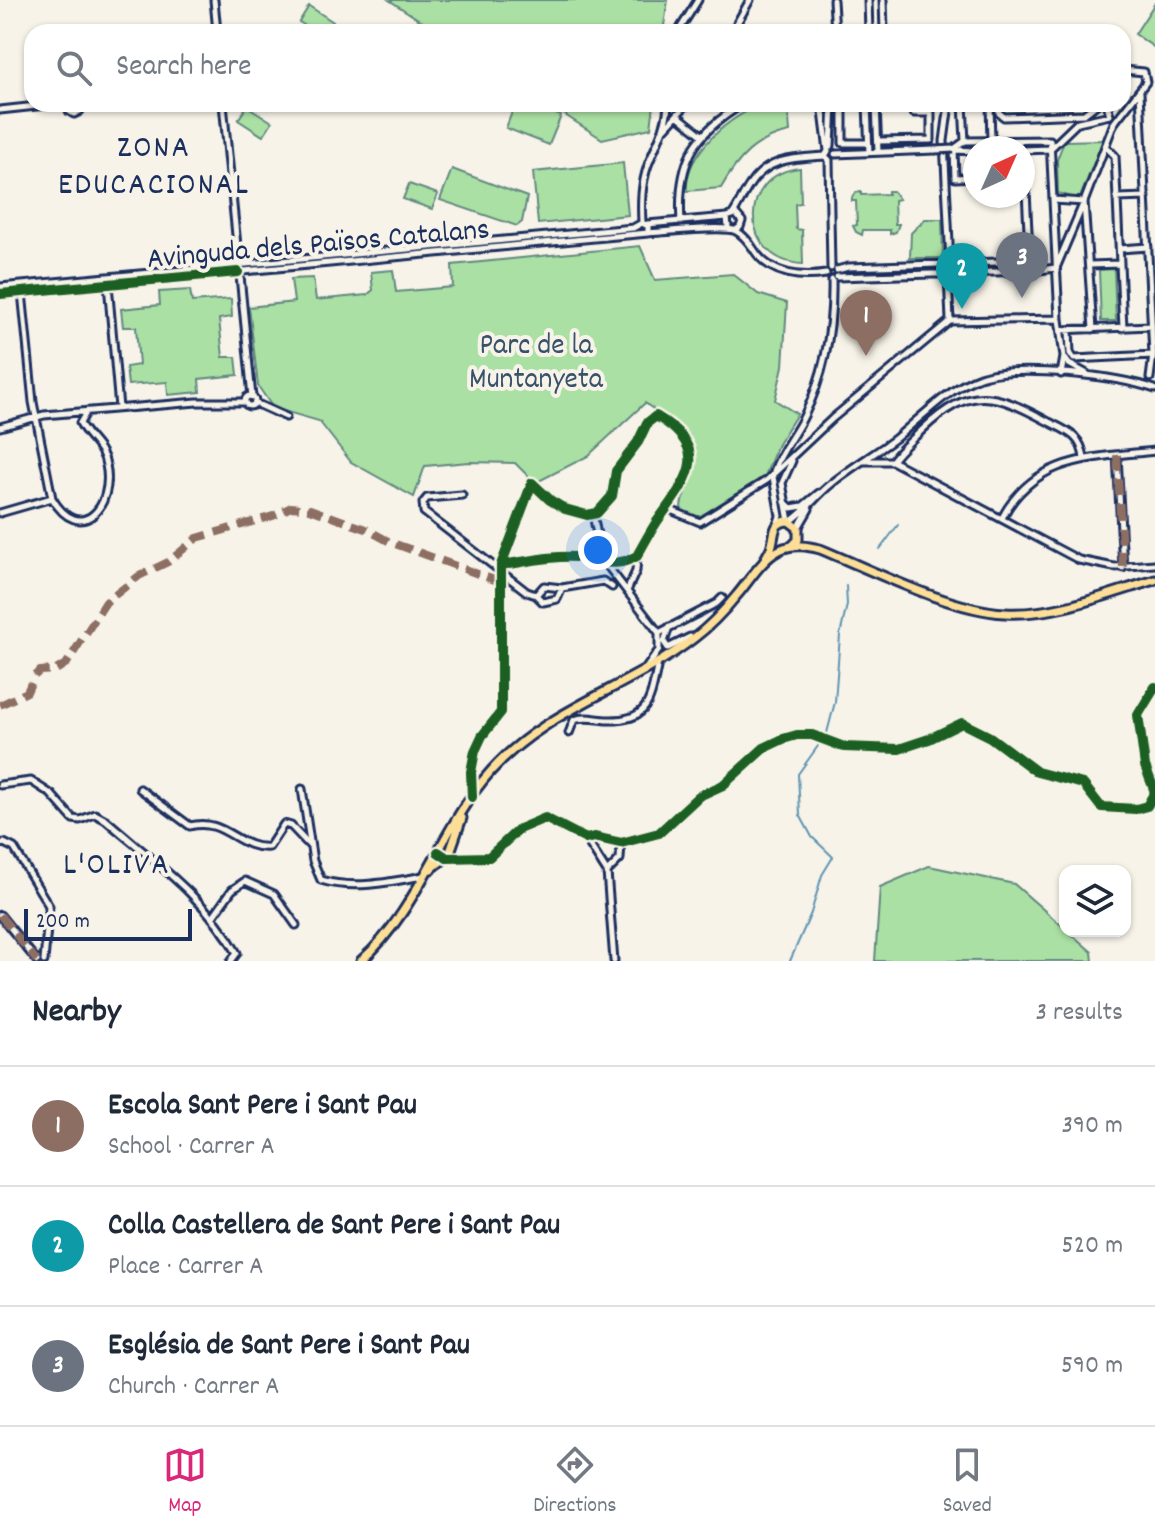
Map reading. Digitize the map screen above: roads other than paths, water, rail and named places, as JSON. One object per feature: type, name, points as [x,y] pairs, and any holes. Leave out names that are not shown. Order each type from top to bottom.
[{"type":"main road","points":[[762,565],[777,525],[790,521],[820,549]]},
{"type":"main road","points":[[361,961],[388,932],[479,786],[515,746],[658,662],[705,629],[762,565],[798,540],[799,530]]},
{"type":"main road","points":[[773,536],[778,544],[820,549],[960,605],[1006,613],[1053,609],[1155,580]]},
{"type":"main road","points":[[424,876],[442,859],[450,856],[466,807]]},
{"type":"street","points":[[214,0],[216,24]]},
{"type":"street","points":[[683,24],[698,0]]},
{"type":"street","points":[[736,24],[750,0]]},
{"type":"street","points":[[833,0],[834,24]]},
{"type":"street","points":[[868,0],[869,24]]},
{"type":"street","points":[[883,0],[884,24]]},
{"type":"street","points":[[1131,71],[1144,72],[1146,82],[1131,102]]},
{"type":"street","points":[[1140,91],[1153,389]]},
{"type":"street","points":[[0,110],[24,107]]},
{"type":"street","points":[[224,112],[252,397],[255,403],[286,417]]},
{"type":"street","points":[[640,234],[643,224],[641,197],[646,174],[665,129],[667,112]]},
{"type":"street","points":[[665,129],[680,112]]},
{"type":"street","points":[[681,222],[679,187],[686,163],[703,136],[731,112]]},
{"type":"street","points":[[823,112],[830,154]]},
{"type":"street","points":[[777,525],[780,516],[777,475],[783,452],[806,412],[829,340],[834,274],[830,154],[833,112]]},
{"type":"street","points":[[843,112],[843,143],[868,143]]},
{"type":"street","points":[[867,112],[869,153]]},
{"type":"street","points":[[876,112],[878,152]]},
{"type":"street","points":[[878,141],[931,140],[931,113],[914,112]]},
{"type":"street","points":[[948,112],[944,141],[950,321]]},
{"type":"street","points":[[963,112],[965,136]]},
{"type":"street","points":[[990,112],[991,136]]},
{"type":"street","points":[[999,112],[1004,117],[1087,112]]},
{"type":"street","points":[[1035,150],[1050,149],[1078,122],[1110,115],[1109,112]]},
{"type":"street","points":[[1056,268],[1114,123],[1123,112]]},
{"type":"street","points":[[677,115],[703,136]]},
{"type":"street","points":[[1035,140],[1050,140],[1059,319],[1064,357],[1061,374]]},
{"type":"street","points":[[954,149],[963,142]]},
{"type":"street","points":[[1106,147],[1115,156],[1123,328]]},
{"type":"street","points":[[954,149],[955,178],[963,178]]},
{"type":"street","points":[[963,150],[830,154],[785,159],[769,166],[753,181],[726,223],[747,240],[766,264],[776,271],[789,274],[834,274],[850,278],[1056,268]]},
{"type":"street","points":[[1118,198],[1146,197]]},
{"type":"street","points":[[1053,200],[1084,202]]},
{"type":"street","points":[[1084,202],[1093,329]]},
{"type":"street","points":[[1026,208],[1030,271]]},
{"type":"street","points":[[643,224],[648,233],[740,227],[742,221],[739,215],[730,216]]},
{"type":"street","name":"Avinguda dels Països Catalans","points":[[0,294],[730,216]]},
{"type":"street","name":"Avinguda dels Països Catalans","points":[[0,287],[648,233]]},
{"type":"street","points":[[1120,249],[1148,247]]},
{"type":"street","points":[[834,274],[848,267],[1030,261]]},
{"type":"street","points":[[1090,265],[1119,264]]},
{"type":"street","points":[[848,267],[850,278]]},
{"type":"street","points":[[108,284],[119,408]]},
{"type":"street","points":[[22,292],[36,416],[52,498],[65,514],[82,520],[94,516],[102,506],[108,488],[107,469],[101,450],[80,423],[87,411]]},
{"type":"street","points":[[668,509],[700,522],[777,475],[833,418],[950,321],[1059,319]]},
{"type":"street","points":[[1061,330],[1150,326]]},
{"type":"street","points":[[1069,330],[1070,353],[1074,359],[1153,355]]},
{"type":"street","points":[[1064,357],[1069,364],[1091,377]]},
{"type":"street","points":[[1048,373],[1064,357]]},
{"type":"street","points":[[1061,374],[1069,364]]},
{"type":"street","points":[[784,500],[788,506],[798,508],[886,445],[944,398],[981,377],[1028,371],[1141,383],[1153,389]]},
{"type":"street","points":[[1141,383],[1152,375]]},
{"type":"street","points":[[245,402],[252,397]]},
{"type":"street","points":[[892,461],[948,407],[978,397],[1001,399],[1074,435],[1081,443],[1084,459]]},
{"type":"street","points":[[0,427],[36,416],[87,411],[197,402],[245,402],[250,406],[255,403]]},
{"type":"street","points":[[472,797],[470,782],[475,751],[482,736],[501,712],[500,568],[532,483],[565,509],[593,514],[612,496],[616,471],[638,442],[647,423],[656,416],[683,437],[691,454],[688,478],[637,556],[636,571],[627,592]]},
{"type":"street","points":[[886,445],[892,461]]},
{"type":"street","points":[[1002,518],[1008,506],[1037,479],[1063,464],[1155,451]]},
{"type":"street","points":[[783,452],[786,458],[795,456]]},
{"type":"street","points":[[783,452],[777,475],[790,521],[823,491]]},
{"type":"street","points":[[1117,455],[1123,568]]},
{"type":"street","points":[[777,475],[795,456]]},
{"type":"street","points":[[863,461],[892,461],[1079,560],[1123,568],[1155,564]]},
{"type":"street","points":[[462,495],[427,498],[423,503],[424,512],[543,602],[557,599],[562,588]]},
{"type":"street","points":[[0,513],[52,498]]},
{"type":"street","points":[[799,530],[811,505]]},
{"type":"street","points":[[593,514],[601,556]]},
{"type":"street","points":[[500,568],[576,556],[605,563],[623,563],[637,556]]},
{"type":"street","points":[[605,563],[659,633],[658,652],[645,669]]},
{"type":"street","points":[[536,595],[544,586],[562,588],[603,581],[612,587]]},
{"type":"street","points":[[659,633],[722,598]]},
{"type":"street","points":[[668,648],[664,640],[669,627]]},
{"type":"street","points":[[658,652],[705,629]]},
{"type":"street","points":[[569,733],[574,720],[580,718],[611,720],[637,717],[644,711],[652,694],[658,662]]},
{"type":"street","points":[[586,839],[594,837],[621,843],[659,833],[699,796],[723,785],[764,748],[797,735],[812,735],[844,747],[899,749],[962,723],[990,737],[1037,772],[1083,784],[1101,807],[1136,809],[1147,806],[1155,792],[1153,777],[1145,766],[1138,715],[1155,687]]},
{"type":"street","points":[[471,772],[480,776],[488,774]]},
{"type":"street","points":[[471,772],[479,786]]},
{"type":"street","points":[[0,785],[31,781],[51,794],[73,819],[100,816],[188,892],[227,936],[237,953],[233,960]]},
{"type":"street","points":[[470,782],[479,786]]},
{"type":"street","points":[[140,789],[190,826],[212,823],[258,848],[269,847],[284,824],[291,826],[310,846]]},
{"type":"street","points":[[302,789],[313,861],[321,880],[329,883],[389,883],[424,876]]},
{"type":"street","points":[[439,851],[450,856],[489,857],[519,829],[545,818],[586,839],[607,872],[614,961]]},
{"type":"street","points":[[607,872],[620,859],[621,843]]},
{"type":"street","points":[[0,844],[14,848],[49,906],[44,961]]},
{"type":"street","points":[[212,918],[232,890],[245,881],[274,894],[296,925]]},
{"type":"street","points":[[0,915],[37,961]]},
{"type":"waterway","points":[[880,549],[898,525]]},
{"type":"waterway","points":[[827,733],[835,702],[840,635],[847,605],[846,586]]},
{"type":"waterway","points":[[790,961],[811,913],[822,875],[833,857],[812,837],[800,815],[798,774],[818,746]]},
{"type":"place","name":"Església de Sant Pere i Sant Pau","points":[[1022,298]]},
{"type":"place","name":"Colla Castellera de Sant Pere i Sant Pau","points":[[962,309]]},
{"type":"place","name":"Escola Sant Pere i Sant Pau","points":[[866,356]]},
{"type":"district","name":"ZONA EDUCACIONAL","points":[[154,164]]},
{"type":"district","name":"L'OLIVA","points":[[117,862]]},
{"type":"park label","name":"Parc de la Muntanyeta","points":[[536,360]]}]
